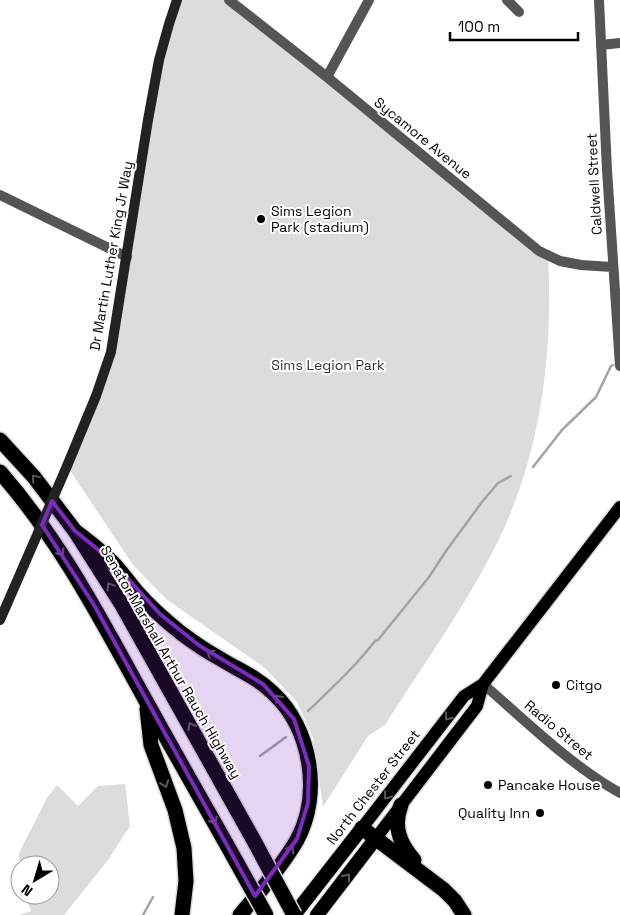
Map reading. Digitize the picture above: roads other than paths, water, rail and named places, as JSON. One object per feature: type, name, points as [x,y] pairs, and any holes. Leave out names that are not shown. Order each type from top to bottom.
[{"type":"highway","name":"Senator Marshall Arthur Rauch Highway","points":[[0,440],[34,477],[75,531],[122,605],[294,915]]},
{"type":"highway","points":[[0,472],[21,496],[57,546],[94,605],[266,915]]},
{"type":"highway","points":[[75,531],[111,560],[139,594],[180,632],[215,656],[252,676],[273,693],[288,709],[299,730],[307,751],[310,780],[310,793],[302,828],[286,857],[240,915]]},
{"type":"highway","points":[[147,703],[151,745],[175,810],[184,848],[186,881],[182,915]]},
{"type":"highway","points":[[401,805],[397,822],[400,841],[404,849],[435,883]]},
{"type":"highway","points":[[362,828],[451,896],[464,915]]},
{"type":"highway","name":"North Chester Street","points":[[294,915],[362,828]]},
{"type":"highway","name":"North Chester Street","points":[[317,915],[376,838]]},
{"type":"main road","name":"Dr Martin Luther King Jr Way","points":[[0,620],[96,396],[111,352],[159,60],[177,0]]},
{"type":"main road","name":"North Chester Street","points":[[362,828],[464,696],[483,684],[620,507]]},
{"type":"main road","name":"North Chester Street","points":[[376,838],[477,706],[483,684]]},
{"type":"street","name":"Sycamore Avenue","points":[[229,0],[327,77],[539,251],[560,261],[581,266],[612,267]]},
{"type":"street","points":[[327,77],[369,0]]},
{"type":"street","points":[[507,0],[519,12]]},
{"type":"street","name":"Caldwell Street","points":[[599,0],[612,267],[620,366]]},
{"type":"street","points":[[601,45],[620,43]]},
{"type":"street","points":[[0,196],[127,257]]},
{"type":"street","name":"Radio Street","points":[[483,684],[564,753],[591,774],[619,792]]},
{"type":"waterway","points":[[533,467],[562,430],[596,397],[613,365]]},
{"type":"waterway","points":[[308,711],[378,640],[429,577],[482,502],[498,483],[511,476]]},
{"type":"waterway","points":[[260,756],[286,737]]},
{"type":"waterway","points":[[143,915],[153,897]]},
{"type":"place","name":"Sims Legion Park (stadium)","points":[[261,219]]},
{"type":"place","name":"Citgo","points":[[556,685]]},
{"type":"place","name":"Pancake House","points":[[488,785]]},
{"type":"place","name":"Quality Inn","points":[[540,813]]},
{"type":"park label","name":"Sims Legion Park","points":[[328,365]]}]
